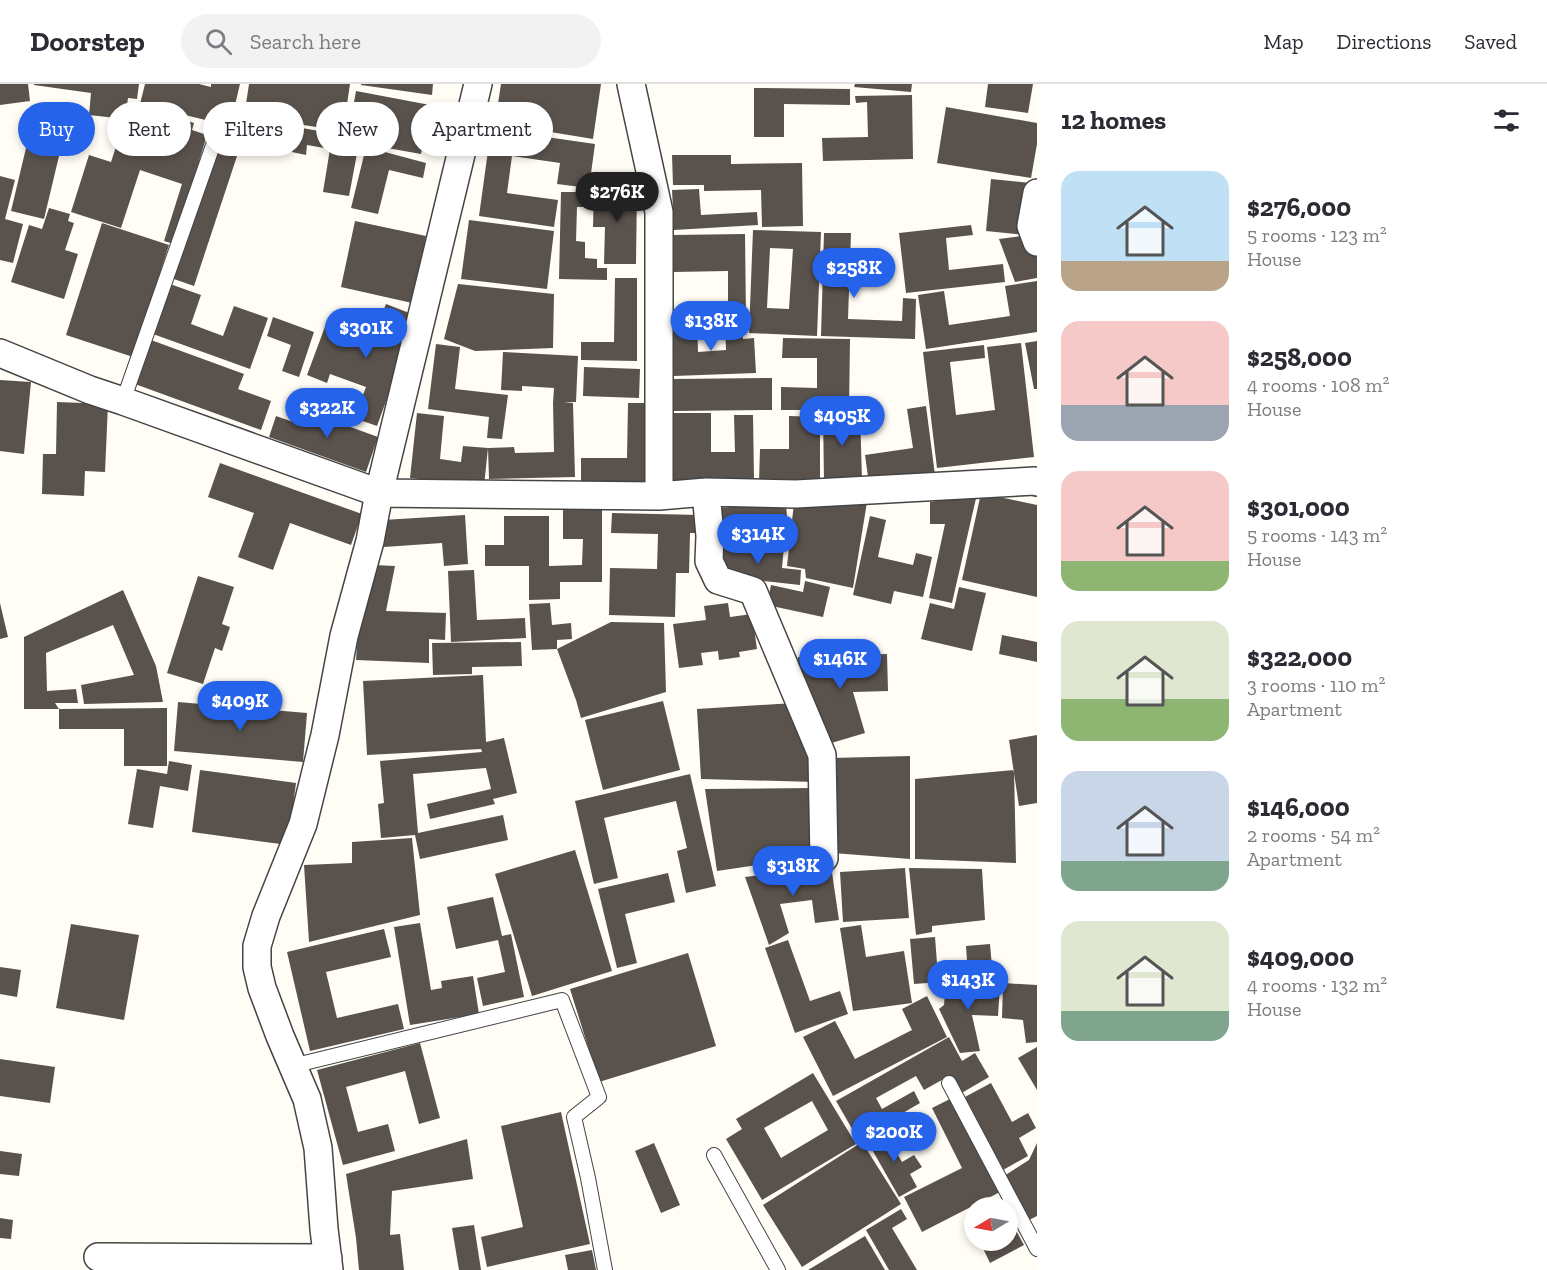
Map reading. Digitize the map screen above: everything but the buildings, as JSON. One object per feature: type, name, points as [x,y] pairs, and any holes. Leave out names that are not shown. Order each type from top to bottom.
[{"type":"street","points":[[98,1257],[328,1264],[318,1148],[307,1099],[262,988],[257,967],[257,946],[266,916],[303,824],[325,735],[344,636],[370,542],[379,493],[478,84]]},
{"type":"street","points":[[631,84],[659,212],[659,496]]},
{"type":"street","points":[[1037,194],[1031,226],[1037,242]]},
{"type":"street","points":[[0,354],[90,390],[379,493],[659,496],[706,492],[796,494],[1036,480]]},
{"type":"street","points":[[706,492],[711,536],[709,561],[718,580],[753,591],[822,754],[824,858]]},
{"type":"lane","points":[[123,401],[209,156]]},
{"type":"lane","points":[[292,1066],[562,1000],[599,1097],[574,1117],[605,1270]]},
{"type":"lane","points":[[949,1083],[1037,1249]]},
{"type":"lane","points":[[714,1155],[778,1270]]}]
